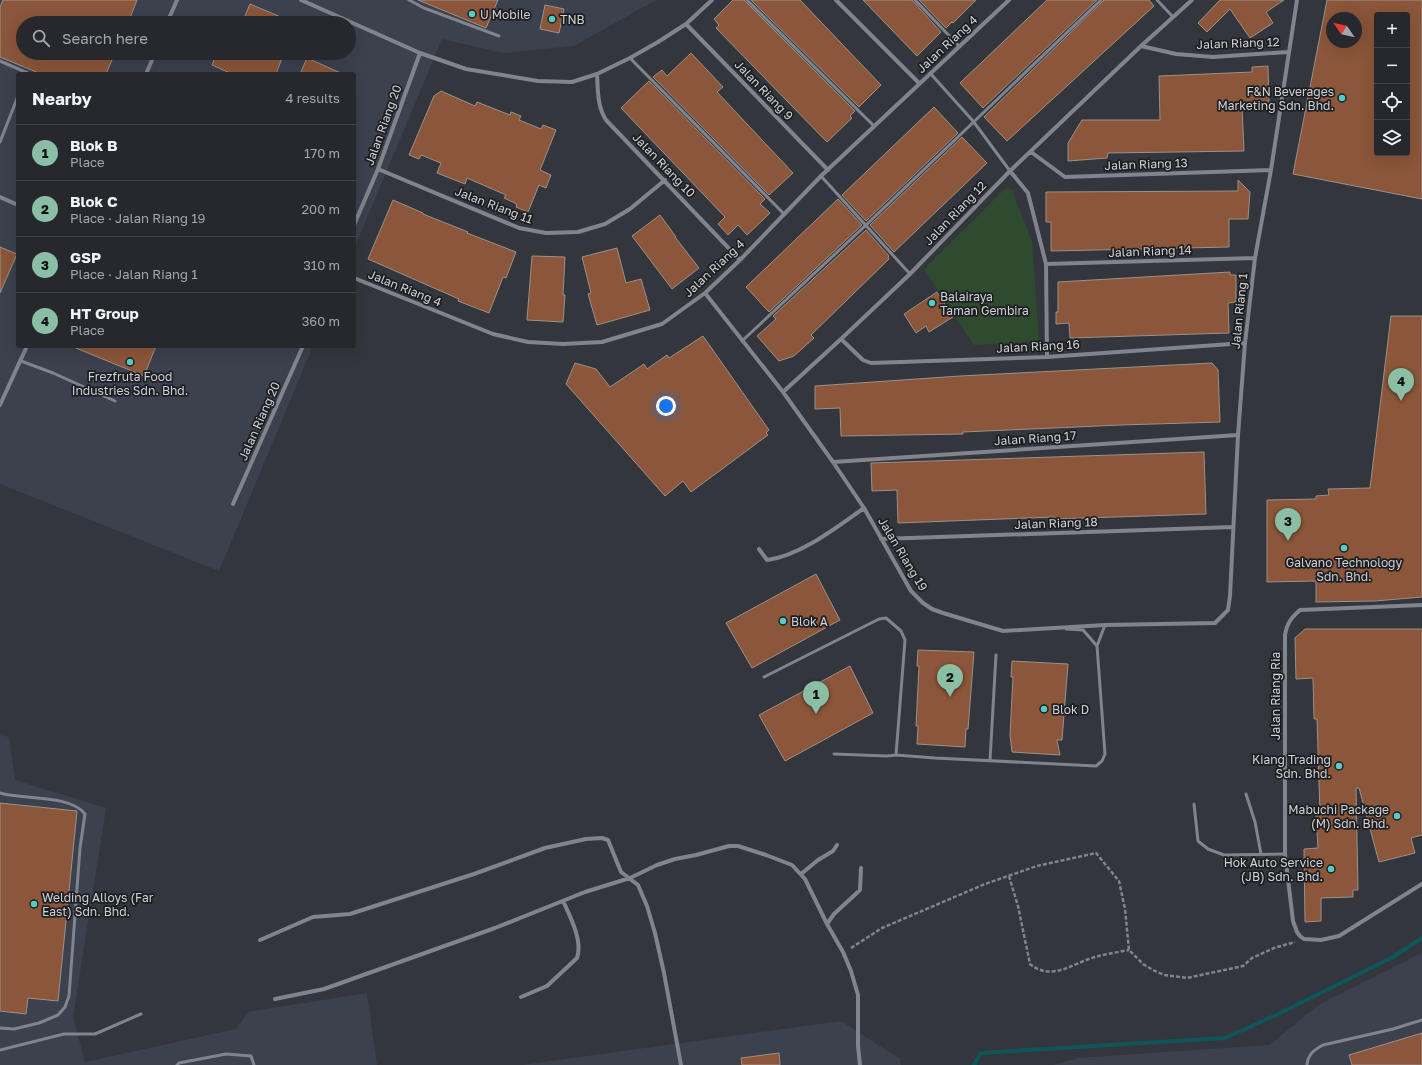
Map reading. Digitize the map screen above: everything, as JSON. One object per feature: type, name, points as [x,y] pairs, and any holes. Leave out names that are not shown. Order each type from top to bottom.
[{"type":"street","points":[[170,16],[177,0]]},
{"type":"street","points":[[301,0],[337,16]]},
{"type":"street","points":[[356,24],[420,53],[466,69],[538,81],[572,82],[597,74],[630,58],[686,24],[712,0]]},
{"type":"street","points":[[836,0],[919,83]]},
{"type":"street","name":"Jalan Riang 12","points":[[783,392],[841,340],[910,274],[1010,171],[1141,46],[1192,0]]},
{"type":"street","name":"Jalan Riang 1","points":[[1215,622],[1228,610],[1230,596],[1232,527],[1245,343],[1255,258],[1271,170],[1297,0]]},
{"type":"street","name":"Jalan Riang 4","points":[[356,279],[493,334],[528,342],[563,344],[602,342],[662,324],[705,294],[821,176],[1007,1]]},
{"type":"street","name":"Jalan Riang 9","points":[[686,24],[828,170]]},
{"type":"street","name":"Jalan Riang 12","points":[[1141,46],[1176,54],[1213,57],[1288,52]]},
{"type":"street","name":"Jalan Riang 20","points":[[356,220],[378,169],[420,53]]},
{"type":"street","points":[[147,72],[152,60]]},
{"type":"street","name":"Jalan Riang 10","points":[[597,74],[599,104],[601,112],[606,120],[740,260]]},
{"type":"street","name":"Jalan Riang 13","points":[[1031,152],[1065,177],[1271,170]]},
{"type":"street","name":"Jalan Riang 11","points":[[378,169],[519,228],[546,233],[578,232],[605,224],[630,209],[665,180]]},
{"type":"street","points":[[1010,171],[1028,193],[1046,264],[1047,357]]},
{"type":"street","points":[[0,197],[16,204]]},
{"type":"street","name":"Jalan Riang 14","points":[[1046,264],[1255,258]]},
{"type":"street","name":"Jalan Riang 19","points":[[705,294],[783,392],[833,462],[864,508],[911,591],[923,603],[932,609],[1003,631],[1215,622]]},
{"type":"street","name":"Jalan Riang 16","points":[[841,340],[863,360],[871,363],[1047,357],[1245,343]]},
{"type":"street","points":[[0,405],[26,348]]},
{"type":"street","name":"Jalan Riang 20","points":[[233,504],[302,348]]},
{"type":"street","name":"Jalan Riang 17","points":[[833,462],[1238,435]]},
{"type":"street","points":[[759,549],[767,560],[779,559],[809,544],[864,508]]},
{"type":"street","name":"Jalan Riang 18","points":[[881,539],[1232,527]]},
{"type":"street","name":"Jalan Riang Ria","points":[[1304,939],[1300,936],[1293,921],[1285,854],[1286,626],[1290,618],[1300,610],[1422,606]]},
{"type":"street","points":[[260,940],[313,917],[350,914],[474,874],[544,848],[586,839],[602,838],[608,840],[621,872],[638,885],[647,906],[664,973],[681,1065]]},
{"type":"street","points":[[801,874],[818,860],[833,851],[837,845]]},
{"type":"street","points":[[275,999],[324,989],[495,928],[563,901],[630,878],[657,865],[675,859],[696,856],[729,846],[738,846],[792,865],[805,878],[827,924],[843,952],[851,971],[858,995],[858,1046],[860,1065]]},
{"type":"street","points":[[827,924],[834,914],[860,890],[861,868]]},
{"type":"street","points":[[1304,939],[1321,940],[1339,936],[1422,884]]},
{"type":"street","points":[[521,997],[547,986],[577,958],[579,952],[575,929],[563,901]]},
{"type":"lane","points":[[409,0],[424,8],[499,36]]},
{"type":"lane","points":[[746,0],[874,126]]},
{"type":"lane","points":[[915,0],[959,46]]},
{"type":"lane","points":[[742,341],[865,226],[1101,0]]},
{"type":"lane","points":[[1157,0],[1173,18]]},
{"type":"lane","points":[[630,58],[784,214]]},
{"type":"lane","points":[[0,61],[24,72]]},
{"type":"lane","points":[[930,73],[974,121],[1010,171]]},
{"type":"lane","points":[[0,142],[16,101]]},
{"type":"lane","points":[[821,176],[910,274]]},
{"type":"lane","points":[[21,361],[53,372],[115,401]]},
{"type":"lane","points":[[764,677],[879,619],[886,618],[901,631],[905,640],[896,754]]},
{"type":"lane","points":[[834,754],[887,756],[896,754],[936,758],[1096,766],[1102,761],[1105,754],[1097,646],[1105,626]]},
{"type":"lane","points":[[1064,629],[1083,630],[1097,646]]},
{"type":"lane","points":[[990,760],[996,655]]},
{"type":"lane","points":[[0,793],[43,798],[74,805],[85,814],[80,848],[69,996],[65,1006],[58,1015],[39,1023],[14,1029],[0,1028]]},
{"type":"lane","points":[[1246,794],[1256,822],[1261,854]]},
{"type":"lane","points":[[1194,804],[1198,841],[1208,849],[1224,855],[1285,854]]},
{"type":"lane","points":[[0,1050],[64,1034],[95,1034],[141,1014]]},
{"type":"lane","points":[[1307,1065],[1308,1058],[1313,1050],[1323,1045],[1393,1029],[1422,1020]]},
{"type":"lane","points":[[177,1065],[179,1063],[226,1054],[251,1056],[254,1065]]},
{"type":"path","points":[[843,952],[882,928],[978,886],[1037,866],[1096,853],[1119,882],[1125,909],[1129,950],[1143,964],[1164,975],[1187,978],[1243,966],[1252,958],[1274,948],[1304,939]]},
{"type":"path","points":[[1009,876],[1018,906],[1030,964],[1036,969],[1043,972],[1057,971],[1070,968],[1095,957],[1129,950]]},
{"type":"shaded area","points":[[0,0],[656,0],[574,46],[503,53],[442,39],[356,244],[356,72],[16,72],[16,348],[312,348],[219,571],[0,484]]},
{"type":"shaded area","points":[[0,735],[9,737],[15,780],[106,808],[73,1017],[85,1062],[236,1029],[248,1012],[367,993],[377,1065],[0,1065]]},
{"type":"shaded area","points":[[1422,953],[1422,1065],[1053,1065],[1077,1058],[1269,1045],[1320,1004]]},
{"type":"shaded area","points":[[841,1021],[900,1059],[901,1065],[522,1065]]},
{"type":"green space","points":[[1007,187],[1012,190],[1032,242],[1039,341],[974,345],[924,269]]},
{"type":"building","points":[[3,0],[137,0],[131,16],[16,16],[16,60],[112,60],[107,72],[36,72],[0,57],[0,7]]},
{"type":"building","name":"U Mobile","points":[[418,0],[498,0],[486,28]]},
{"type":"building","points":[[733,0],[744,0],[855,111],[850,116],[852,118],[827,142],[716,28],[719,25],[714,19]]},
{"type":"building","points":[[751,0],[800,0],[881,85],[859,107]]},
{"type":"building","points":[[863,0],[912,0],[941,32],[917,56]]},
{"type":"building","points":[[919,0],[976,0],[946,28]]},
{"type":"building","points":[[1047,0],[1097,0],[983,108],[960,83]]},
{"type":"building","points":[[1104,0],[1149,0],[1154,6],[1007,141],[984,117]]},
{"type":"building","points":[[1220,0],[1284,0],[1266,12],[1273,23],[1250,38],[1230,9],[1207,32],[1198,23]]},
{"type":"building","name":"F&N Beverages Marketing Sdn. Bhd.","points":[[1327,0],[1422,0],[1422,199],[1293,174]]},
{"type":"building","points":[[250,4],[278,16],[245,16]]},
{"type":"building","name":"TNB","points":[[545,5],[564,9],[559,33],[540,29]]},
{"type":"building","points":[[691,53],[723,87],[717,92],[793,173],[769,195],[653,77],[662,70],[667,76]]},
{"type":"building","points":[[214,60],[281,60],[277,72],[228,72],[212,65]]},
{"type":"building","points":[[306,60],[312,60],[338,72],[301,72]]},
{"type":"building","points":[[1268,66],[1269,106],[1242,107],[1244,151],[1108,153],[1107,158],[1068,161],[1068,143],[1082,120],[1160,120],[1159,76],[1252,72],[1252,67]]},
{"type":"building","points":[[649,81],[765,199],[760,204],[770,213],[747,235],[738,225],[728,235],[718,224],[725,217],[621,108]]},
{"type":"building","points":[[441,91],[475,106],[477,102],[510,115],[511,112],[521,116],[519,120],[541,129],[543,125],[556,130],[540,170],[551,175],[546,188],[539,185],[528,212],[516,207],[517,204],[504,198],[506,195],[467,178],[465,184],[437,173],[441,163],[421,155],[419,159],[409,155],[434,96]]},
{"type":"building","points":[[934,107],[958,133],[866,221],[842,195]]},
{"type":"building","points":[[962,137],[987,163],[894,252],[870,225]]},
{"type":"building","points":[[1238,180],[1250,192],[1248,219],[1229,219],[1229,247],[1051,251],[1051,222],[1046,222],[1046,192],[1238,191]]},
{"type":"building","points":[[838,199],[862,225],[769,312],[746,287]]},
{"type":"building","points":[[393,200],[468,232],[467,233],[516,252],[506,278],[503,277],[489,313],[458,301],[459,299],[368,259]]},
{"type":"building","points":[[660,215],[699,268],[672,289],[632,236]]},
{"type":"building","points":[[866,230],[889,256],[889,259],[811,335],[814,338],[794,356],[779,361],[757,336],[776,319],[773,316]]},
{"type":"building","points":[[0,247],[16,254],[16,256],[0,293]]},
{"type":"building","points":[[617,248],[626,283],[641,279],[650,310],[597,325],[588,294],[591,293],[582,257]]},
{"type":"building","points":[[532,256],[565,257],[563,322],[527,320]]},
{"type":"building","points":[[1230,272],[1230,275],[1236,275],[1236,302],[1228,303],[1229,333],[1070,338],[1069,323],[1056,324],[1056,312],[1058,312],[1058,282]]},
{"type":"building","name":"Balairaya Taman Gembira","points":[[937,292],[953,317],[929,332],[926,326],[916,333],[904,314]]},
{"type":"building","points":[[1391,316],[1422,316],[1422,597],[1375,601],[1316,602],[1316,581],[1267,582],[1267,500],[1316,499],[1316,496],[1329,495],[1328,489],[1370,488]]},
{"type":"building","points":[[703,336],[769,430],[766,433],[768,435],[691,492],[683,481],[665,496],[566,384],[575,363],[596,369],[610,387],[644,364],[647,369],[667,355],[669,358]]},
{"type":"building","name":"Frezfruta Food Industries Sdn. Bhd.","points":[[76,348],[155,348],[144,376]]},
{"type":"building","points":[[1212,363],[1218,370],[1220,422],[963,432],[963,434],[841,436],[840,408],[815,409],[815,386],[960,376]]},
{"type":"building","points":[[1204,452],[1206,514],[1054,519],[1054,517],[898,523],[897,490],[872,491],[871,463]]},
{"type":"building","name":"Blok A","points":[[816,574],[840,620],[752,668],[726,623]]},
{"type":"building","points":[[1305,629],[1422,629],[1422,835],[1411,838],[1415,853],[1379,862],[1359,788],[1356,788],[1358,890],[1353,890],[1353,897],[1321,898],[1321,921],[1305,922],[1304,849],[1318,848],[1316,813],[1320,813],[1317,719],[1314,719],[1313,678],[1296,679],[1295,638]]},
{"type":"building","points":[[918,650],[974,652],[968,729],[966,729],[965,747],[917,744]]},
{"type":"building","name":"Blok D","points":[[1012,661],[1068,664],[1062,740],[1057,740],[1060,755],[1012,752],[1010,735],[1013,677],[1011,677]]},
{"type":"building","points":[[850,666],[873,713],[785,761],[759,715]]},
{"type":"building","name":"Welding Alloys (Far East) Sdn. Bhd.","points":[[0,803],[77,811],[58,1001],[28,998],[26,1014],[0,1011]]},
{"type":"building","points":[[1422,1033],[1422,1065],[1352,1065],[1349,1055]]},
{"type":"building","points":[[779,1053],[780,1065],[742,1065],[741,1058]]},
{"type":"waterway","points":[[974,1065],[981,1053],[1225,1038],[1274,1016],[1393,957],[1422,938]]},
{"type":"place","name":"U Mobile","points":[[472,14]]},
{"type":"place","name":"TNB","points":[[552,19]]},
{"type":"place","name":"F&N Beverages Marketing Sdn. Bhd.","points":[[1342,98]]},
{"type":"place","name":"Balairaya Taman Gembira","points":[[932,303]]},
{"type":"place","name":"Frezfruta Food Industries Sdn. Bhd.","points":[[130,362]]},
{"type":"place","name":"HT Group","points":[[1401,401]]},
{"type":"place","name":"GSP","points":[[1288,541]]},
{"type":"place","name":"Galvano Technology Sdn. Bhd.","points":[[1344,548]]},
{"type":"place","name":"Blok A","points":[[783,621]]},
{"type":"place","name":"Blok C","points":[[950,697]]},
{"type":"place","name":"Blok D","points":[[1044,709]]},
{"type":"place","name":"Blok B","points":[[816,714]]},
{"type":"place","name":"Kiang Trading Sdn. Bhd.","points":[[1339,766]]},
{"type":"place","name":"Mabuchi Package (M) Sdn. Bhd.","points":[[1397,816]]},
{"type":"place","name":"Hok Auto Service (JB) Sdn. Bhd.","points":[[1331,869]]},
{"type":"place","name":"Welding Alloys (Far East) Sdn. Bhd.","points":[[34,904]]}]
